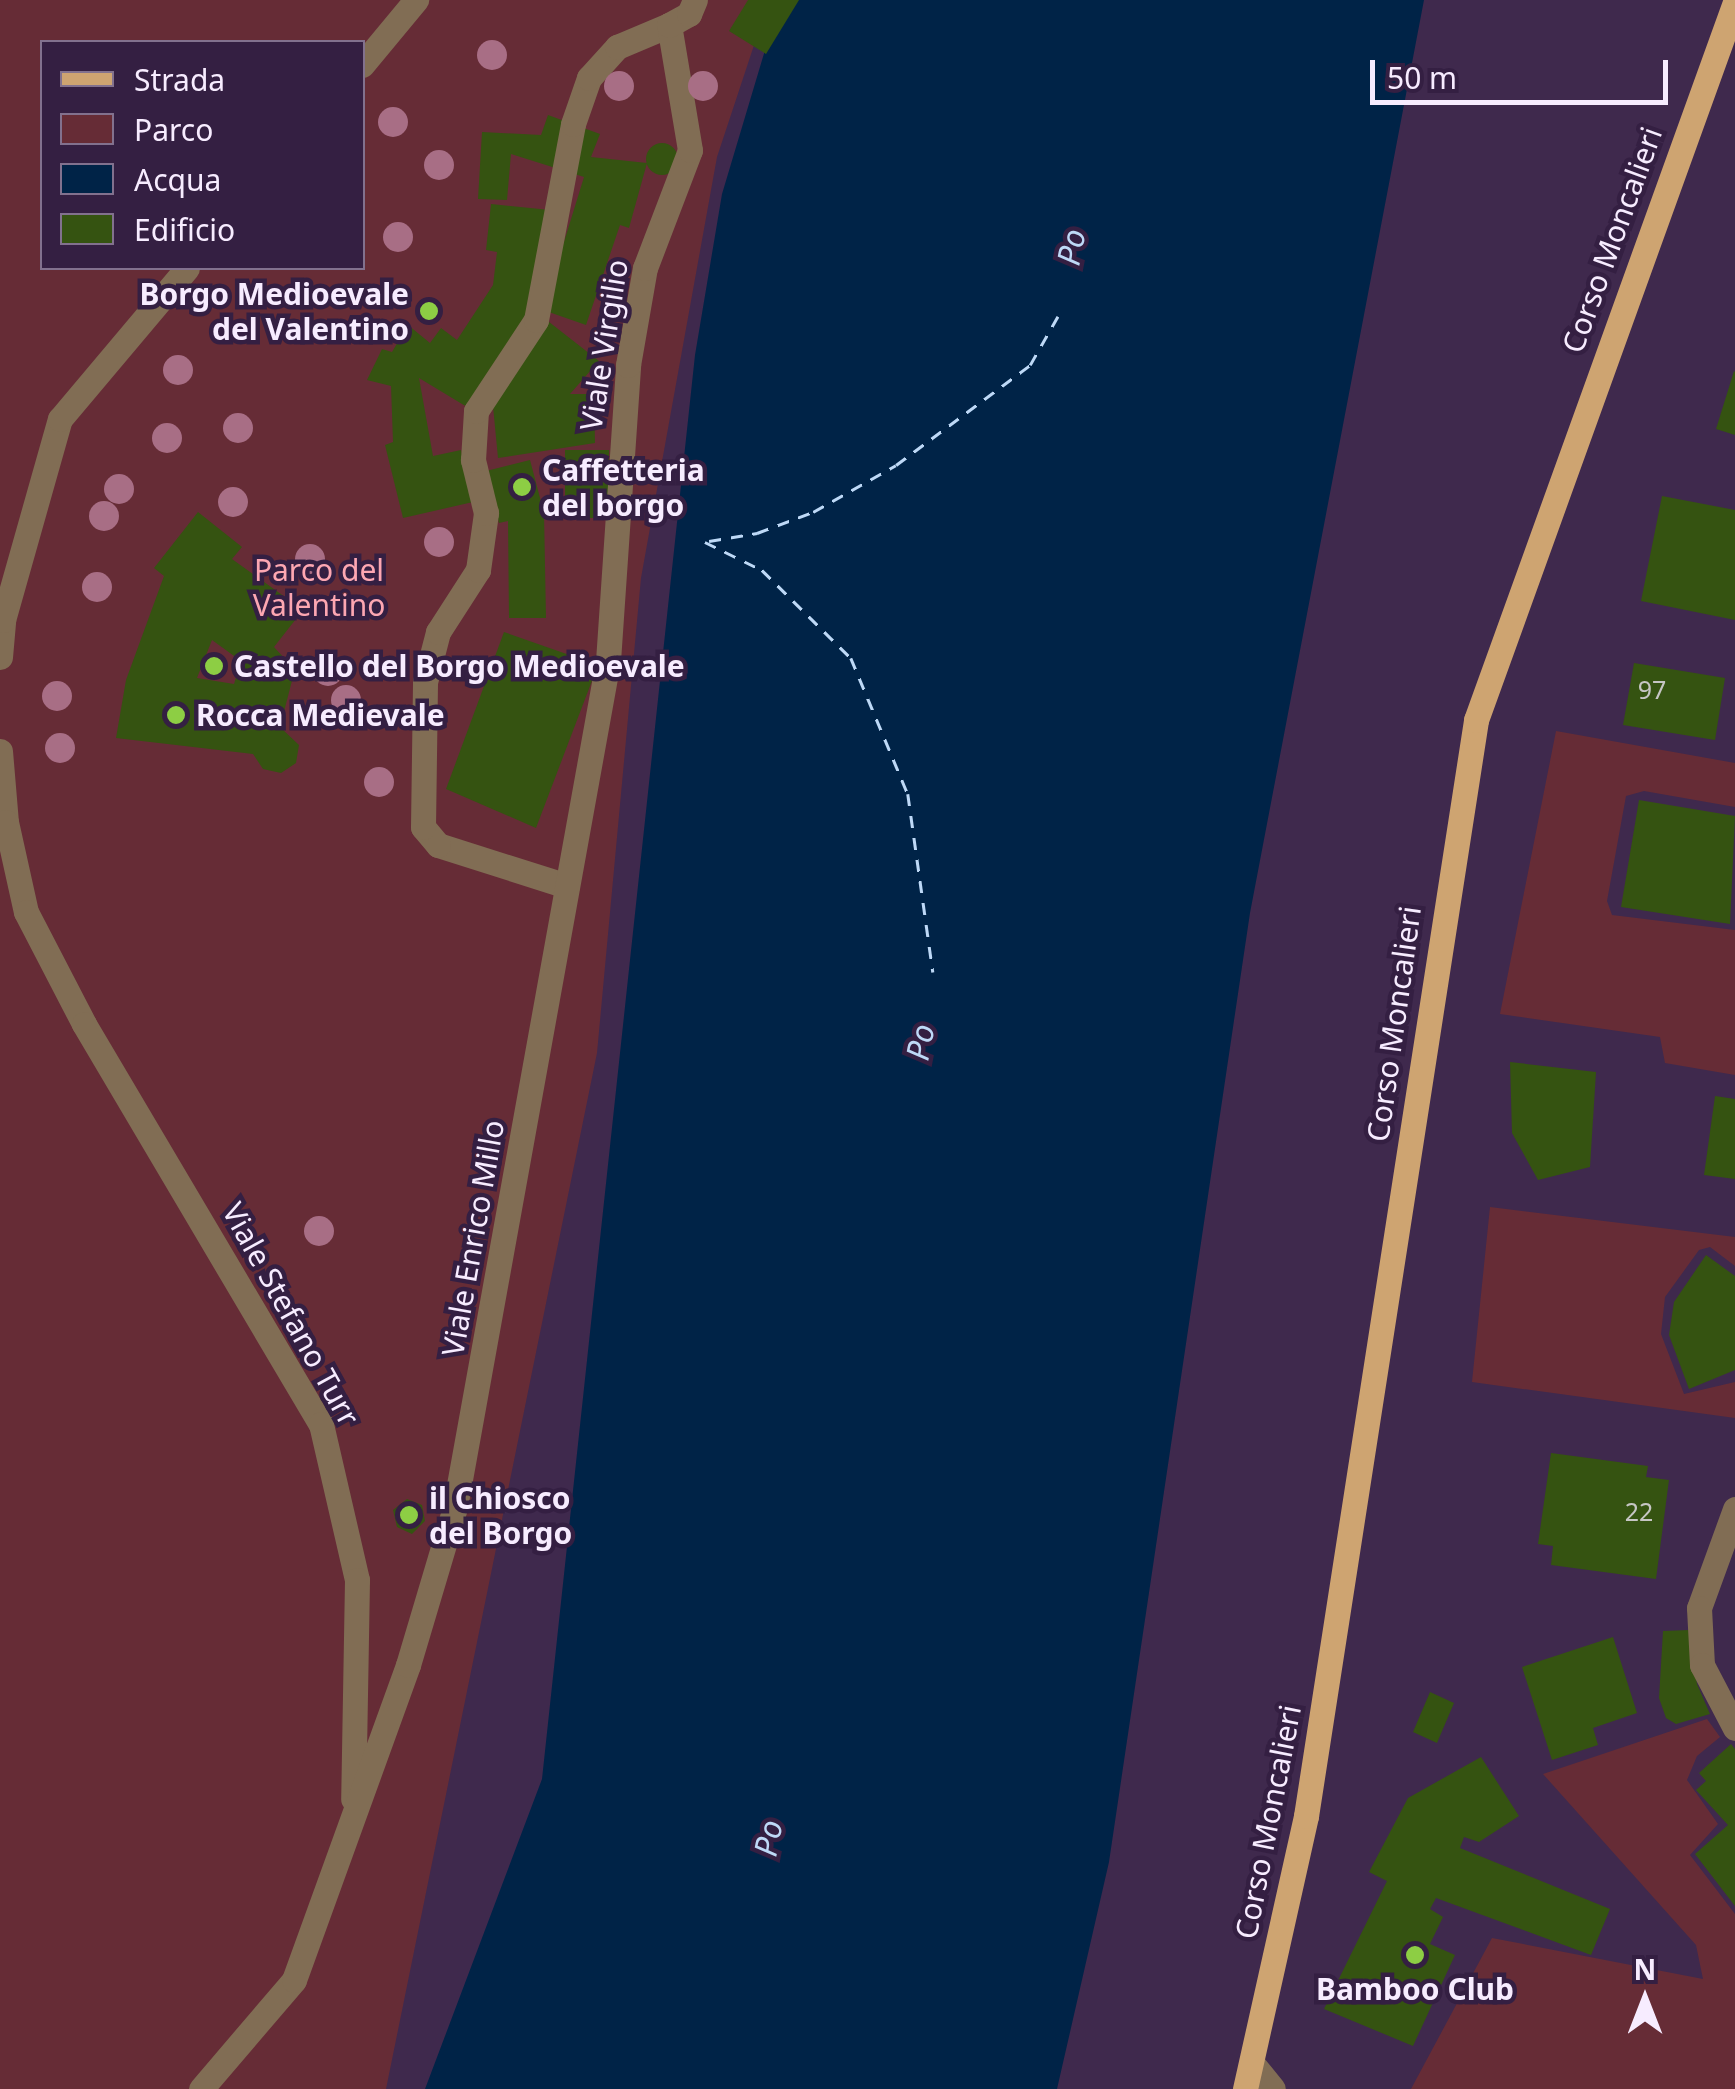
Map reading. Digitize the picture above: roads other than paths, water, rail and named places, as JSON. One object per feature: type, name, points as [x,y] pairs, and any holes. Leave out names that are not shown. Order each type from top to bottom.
[{"type":"main road","name":"Corso Moncalieri","points":[[1245,2089],[1306,1816],[1476,720],[1735,2]]},
{"type":"street","points":[[365,61],[416,0]]},
{"type":"street","points":[[567,886],[438,845],[423,827],[425,682],[438,632],[478,570],[486,535],[471,434],[476,411],[536,320],[573,124],[589,78],[617,47],[689,14],[695,0]]},
{"type":"street","name":"Viale Virgilio","points":[[608,661],[628,365],[645,268],[690,150],[669,25]]},
{"type":"street","points":[[0,657],[4,620],[60,419],[185,270]]},
{"type":"street","name":"Viale Enrico Millo","points":[[354,1814],[455,1507],[608,661]]},
{"type":"street","name":"Viale Stefano Turr","points":[[0,750],[6,822],[26,912],[84,1024],[321,1424],[342,1494],[357,1580],[354,1814],[294,1980],[202,2089]]},
{"type":"street","points":[[1735,1509],[1699,1608],[1702,1665],[1735,1728]]},
{"type":"street","points":[[1252,2063],[1274,2089]]},
{"type":"water","name":"Po","points":[[780,0],[1424,0],[1250,913],[1109,1862],[1057,2089],[425,2089],[542,1779],[695,355],[722,194]]},
{"type":"place","name":"Borgo Medioevale del Valentino","points":[[429,311]]},
{"type":"place","name":"Caffetteria del borgo","points":[[522,487]]},
{"type":"place","name":"Castello del Borgo Medioevale","points":[[214,666]]},
{"type":"place","name":"Rocca Medievale","points":[[176,715]]},
{"type":"place","name":"il Chiosco del Borgo","points":[[409,1515]]},
{"type":"place","name":"Bamboo Club","points":[[1415,1955]]},
{"type":"park label","name":"Parco del Valentino","points":[[319,587]]}]
